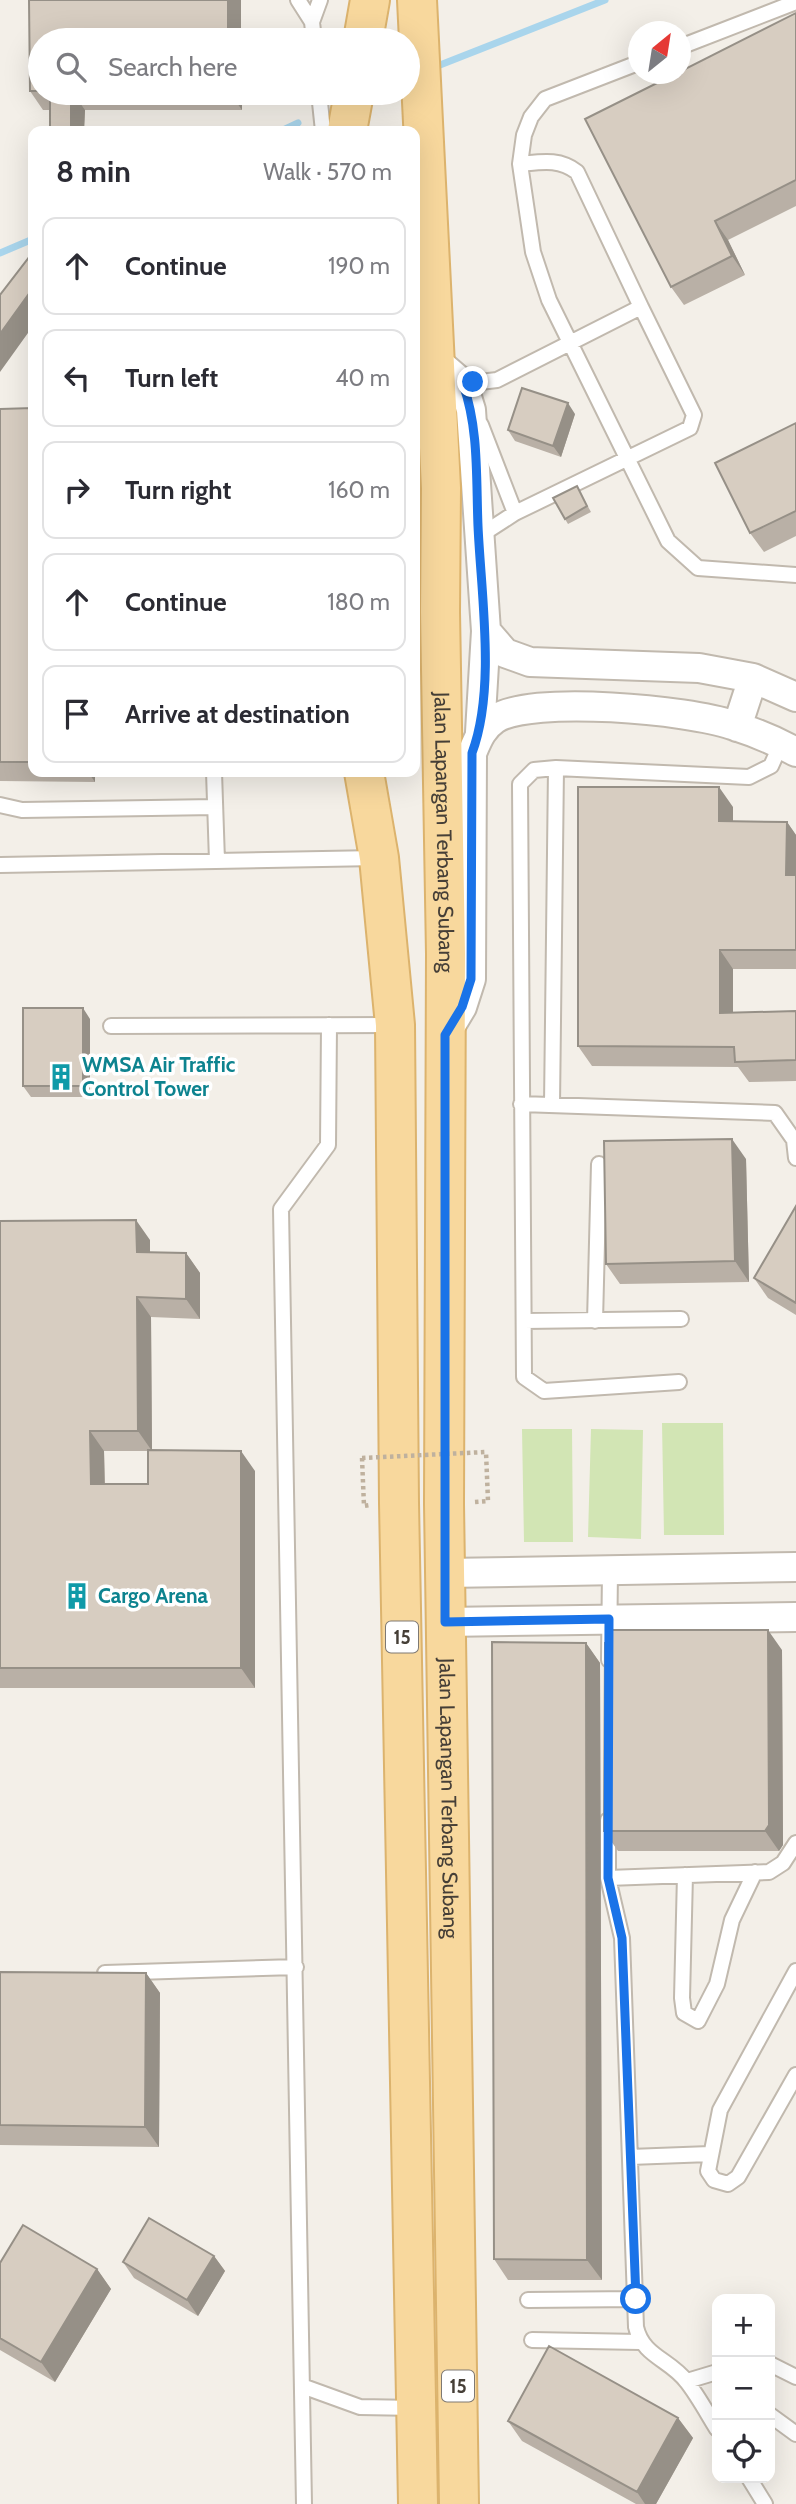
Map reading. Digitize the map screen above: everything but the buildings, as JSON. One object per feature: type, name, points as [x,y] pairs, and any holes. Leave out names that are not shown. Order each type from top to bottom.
[{"type":"main road","points":[[365,28],[370,0]]},
{"type":"main road","name":"Jalan Lapangan Terbang Subang","points":[[417,0],[420,28]]},
{"type":"main road","name":"Jalan Lapangan Terbang Subang","points":[[420,28],[457,375],[441,488],[445,1622],[458,2268],[459,2504]]},
{"type":"main road","points":[[348,126],[352,105]]},
{"type":"main road","name":"Jalan Lapangan Terbang Subang","points":[[365,777],[379,858],[395,1026],[399,1517],[418,2504]]},
{"type":"street","points":[[445,1035],[462,1007],[471,979],[472,753],[480,732],[485,631],[471,410],[457,375]]},
{"type":"street","points":[[485,631],[506,653],[530,662],[699,668],[753,678],[796,697]]},
{"type":"street","points":[[639,709],[643,664]]},
{"type":"street","points":[[737,727],[753,678]]},
{"type":"street","points":[[480,732],[496,718],[518,709],[639,709],[737,727],[789,748]]},
{"type":"street","points":[[445,1573],[796,1567]]},
{"type":"street","points":[[445,1622],[796,1617]]},
{"type":"lane","points":[[301,0],[312,22]]},
{"type":"lane","points":[[313,28],[314,0]]},
{"type":"lane","points":[[312,22],[320,0]]},
{"type":"lane","points":[[691,43],[796,2]]},
{"type":"lane","points":[[628,67],[545,99],[531,117],[524,135],[520,164],[533,252],[549,300],[668,541],[698,568],[796,575]]},
{"type":"lane","points":[[320,105],[322,126]]},
{"type":"lane","points":[[478,537],[515,513],[690,428],[694,415],[577,172],[568,165],[552,161],[520,164]]},
{"type":"lane","points":[[457,375],[497,380],[641,307]]},
{"type":"lane","points":[[457,375],[480,421],[515,513]]},
{"type":"lane","points":[[679,1382],[544,1391],[524,1377],[520,784],[534,770],[556,768],[749,777],[771,766],[789,748]]},
{"type":"lane","points":[[552,1105],[556,768]]},
{"type":"lane","points":[[214,777],[217,861]]},
{"type":"lane","points":[[0,805],[22,810],[215,807]]},
{"type":"lane","points":[[0,865],[379,858]]},
{"type":"lane","points":[[303,2504],[296,1968],[281,1209],[328,1145],[329,1025]]},
{"type":"lane","points":[[111,1026],[395,1026]]},
{"type":"lane","points":[[522,1104],[775,1113],[794,1140],[796,1158]]},
{"type":"lane","points":[[595,1321],[599,1164]]},
{"type":"lane","points":[[524,1321],[681,1320]]},
{"type":"lane","points":[[608,1674],[610,1570]]},
{"type":"lane","points":[[608,1810],[608,1878],[622,1938],[640,2342],[650,2354],[674,2367],[687,2381],[712,2421]]},
{"type":"lane","points":[[608,1878],[775,1869],[789,1856],[796,1843]]},
{"type":"lane","points":[[685,1875],[682,1998],[684,2014],[698,2021],[717,1984],[732,1920],[755,1872]]},
{"type":"lane","points":[[96,1974],[296,1968]]},
{"type":"lane","points":[[796,1970],[720,2110],[708,2171],[714,2180],[727,2184],[738,2177],[796,2075]]},
{"type":"lane","points":[[630,2157],[710,2154]]},
{"type":"lane","points":[[528,2300],[636,2299]]},
{"type":"lane","points":[[532,2340],[640,2342]]},
{"type":"lane","points":[[775,2366],[796,2377]]},
{"type":"lane","points":[[687,2381],[712,2374]]},
{"type":"lane","points":[[302,2386],[360,2407],[416,2408]]},
{"type":"lane","points":[[775,2419],[796,2434]]},
{"type":"lane","points":[[752,2483],[765,2504]]},
{"type":"path","points":[[364,1506],[362,1458],[486,1452],[488,1501]]},
{"type":"green space","points":[[662,1423],[723,1423],[724,1535],[664,1535]]},
{"type":"green space","points":[[522,1429],[572,1429],[573,1542],[524,1542]]},
{"type":"green space","points":[[591,1429],[643,1430],[641,1539],[588,1537]]},
{"type":"waterway","points":[[440,65],[605,0]]},
{"type":"waterway","points":[[292,126],[298,123]]},
{"type":"waterway","points":[[0,253],[28,241]]},
{"type":"place","name":"WMSA Air Traffic Control Tower","points":[[61,1077]]},
{"type":"place","name":"Cargo Arena","points":[[77,1596]]},
{"type":"route","points":[[473,382],[463,384],[471,410],[476,456],[485,631],[480,732],[472,753],[471,979],[462,1007],[445,1035],[445,1622],[609,1619],[608,1878],[622,1938],[636,2299]]}]
